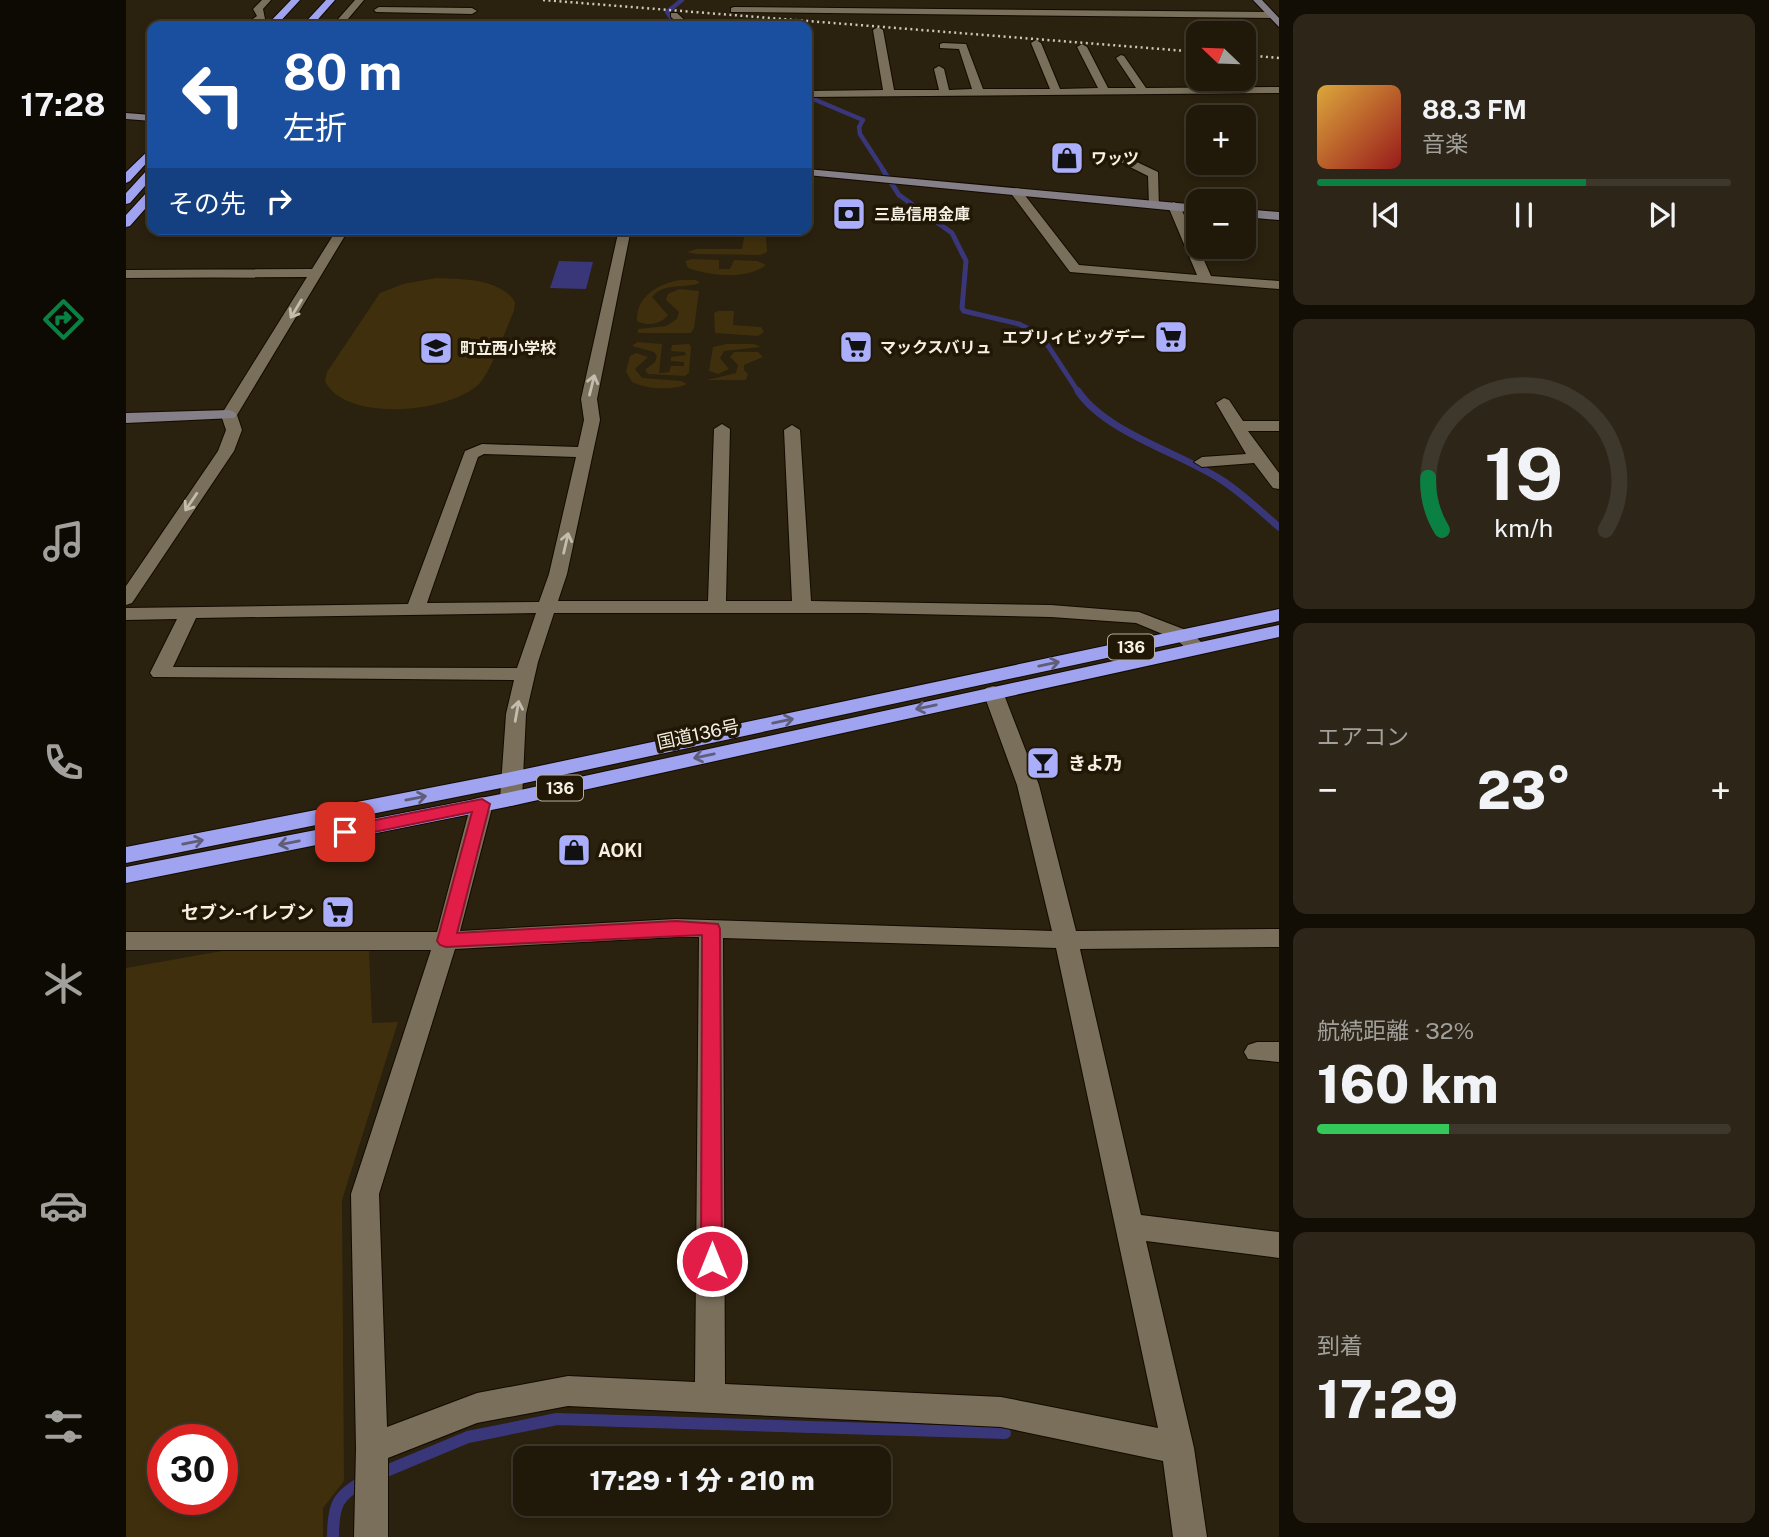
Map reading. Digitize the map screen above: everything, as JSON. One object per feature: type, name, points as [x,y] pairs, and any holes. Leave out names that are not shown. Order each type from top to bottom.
[{"type":"highway","points":[[276,21],[296,0]]},
{"type":"highway","points":[[312,21],[331,0]]},
{"type":"highway","points":[[126,179],[147,156]]},
{"type":"highway","points":[[126,200],[147,177]]},
{"type":"highway","points":[[126,223],[147,200]]},
{"type":"highway","name":"国道136号","points":[[126,855],[511,789],[993,692],[1191,642],[1279,615]]},
{"type":"highway","name":"国道136号","points":[[126,874],[482,804],[511,789],[1191,642],[1279,631]]},
{"type":"street","points":[[256,21],[262,17],[258,9],[267,0]]},
{"type":"street","points":[[341,21],[360,0]]},
{"type":"street","points":[[379,10],[471,15],[474,0]]},
{"type":"street","points":[[1061,0],[1069,13]]},
{"type":"street","points":[[1258,0],[1275,17]]},
{"type":"street","points":[[734,10],[1275,17]]},
{"type":"street","points":[[674,15],[681,21]]},
{"type":"street","points":[[878,30],[889,92]]},
{"type":"street","points":[[1036,43],[1056,91]]},
{"type":"street","points":[[943,46],[963,46],[978,91]]},
{"type":"street","points":[[1082,47],[1104,91]]},
{"type":"street","points":[[1121,58],[1143,91]]},
{"type":"street","points":[[939,69],[944,91]]},
{"type":"street","points":[[812,94],[1279,90]]},
{"type":"street","points":[[126,116],[147,118]]},
{"type":"street","points":[[1116,156],[1154,174],[1155,205]]},
{"type":"street","points":[[812,172],[1186,207]]},
{"type":"street","points":[[1016,192],[1074,269],[1279,285]]},
{"type":"street","points":[[1174,206],[1206,279]]},
{"type":"street","points":[[1256,214],[1278,217]]},
{"type":"street","points":[[229,415],[339,235]]},
{"type":"street","points":[[511,789],[516,713],[545,607],[554,593],[592,420],[589,399],[624,235]]},
{"type":"street","points":[[126,274],[317,272]]},
{"type":"street","points":[[1224,403],[1236,426],[1279,484]]},
{"type":"street","points":[[126,418],[229,415]]},
{"type":"street","points":[[126,599],[226,451],[234,430],[229,415]]},
{"type":"street","points":[[1236,426],[1279,426]]},
{"type":"street","points":[[717,607],[722,429]]},
{"type":"street","points":[[792,430],[802,607]]},
{"type":"street","points":[[415,610],[471,454],[482,449],[585,452]]},
{"type":"street","points":[[1202,461],[1258,458]]},
{"type":"street","points":[[126,614],[545,607],[802,607],[1109,613],[1139,618],[1191,642]]},
{"type":"street","points":[[189,614],[160,673],[525,674]]},
{"type":"street","points":[[993,692],[1028,785],[1066,940],[1178,1448],[1190,1537]]},
{"type":"street","points":[[371,1537],[372,1448],[365,1194],[446,941],[482,804]]},
{"type":"street","points":[[126,941],[446,941],[676,928],[1066,940],[1279,938]]},
{"type":"street","points":[[710,1399],[711,929]]},
{"type":"street","points":[[1129,1226],[1279,1245]]},
{"type":"street","points":[[372,1448],[477,1408],[568,1391],[1001,1412],[1178,1448]]},
{"type":"shaded area","points":[[744,237],[766,237],[767,252],[760,255],[687,252],[696,249],[742,249]]},
{"type":"shaded area","points":[[719,260],[719,269],[730,269],[734,260],[757,261],[766,265],[749,273],[717,275],[688,268],[685,261]]},
{"type":"shaded area","points":[[559,261],[593,262],[586,289],[550,288]]},
{"type":"shaded area","points":[[436,278],[490,284],[500,288],[515,302],[514,311],[498,349],[479,384],[465,394],[445,402],[398,409],[353,403],[336,394],[325,381],[327,372],[380,293],[403,284]]},
{"type":"shaded area","points":[[680,280],[696,280],[700,283],[657,292],[652,297],[668,315],[654,324],[637,321],[644,298],[656,288]]},
{"type":"shaded area","points":[[679,289],[699,291],[691,333],[638,333],[638,329],[666,326],[677,319],[679,312],[666,300],[668,294]]},
{"type":"shaded area","points":[[734,311],[733,325],[761,327],[764,332],[758,336],[715,333],[714,313]]},
{"type":"shaded area","points":[[637,342],[662,344],[659,373],[669,372],[671,366],[684,366],[684,362],[671,361],[671,357],[686,355],[685,352],[671,351],[672,345],[689,344],[689,373],[685,376],[648,374],[645,370],[655,362],[657,356],[654,352],[632,346]]},
{"type":"shaded area","points":[[754,344],[761,347],[724,351],[720,358],[729,369],[718,374],[709,371],[713,347]]},
{"type":"shaded area","points":[[734,352],[758,352],[763,357],[744,365],[748,374],[746,380],[707,380],[736,373],[738,365],[730,357]]},
{"type":"shaded area","points":[[636,353],[648,357],[635,369],[642,378],[681,381],[687,384],[660,388],[632,382],[626,372],[630,356]]},
{"type":"shaded area","points":[[233,949],[369,950],[372,1023],[398,1022],[342,1200],[344,1481],[323,1508],[323,1537],[126,1537],[126,968]]},
{"type":"waterway","points":[[673,21],[667,12],[682,0]]},
{"type":"waterway","points":[[812,98],[863,120],[859,127],[860,134],[884,171]]},
{"type":"waterway","points":[[883,170],[899,195],[952,233],[966,261],[962,308],[964,311],[1019,324],[1041,335],[1079,393]]},
{"type":"waterway","points":[[1078,391],[1090,405],[1124,430],[1220,479],[1279,527]]},
{"type":"waterway","points":[[379,1474],[468,1437],[557,1419],[1005,1433]]},
{"type":"waterway","points":[[333,1537],[334,1517],[339,1502],[349,1491],[366,1480]]},
{"type":"railway","points":[[543,0],[808,21]]},
{"type":"railway","points":[[812,21],[1186,51]]},
{"type":"railway","points":[[1256,56],[1279,58]]},
{"type":"place","name":"ワッツ","points":[[1067,158]]},
{"type":"place","name":"三島信用金庫","points":[[849,214]]},
{"type":"place","name":"エブリィビッグデー","points":[[1171,337]]},
{"type":"place","name":"マックスバリュ","points":[[856,347]]},
{"type":"place","name":"町立西小学校","points":[[436,348]]},
{"type":"place","name":"きよ乃","points":[[1043,763]]},
{"type":"place","name":"AOKI","points":[[574,850]]},
{"type":"place","name":"セブン-イレブン","points":[[338,912]]},
{"type":"route","points":[[345,832],[482,804],[446,941],[676,928],[711,929],[712,1261]]}]
